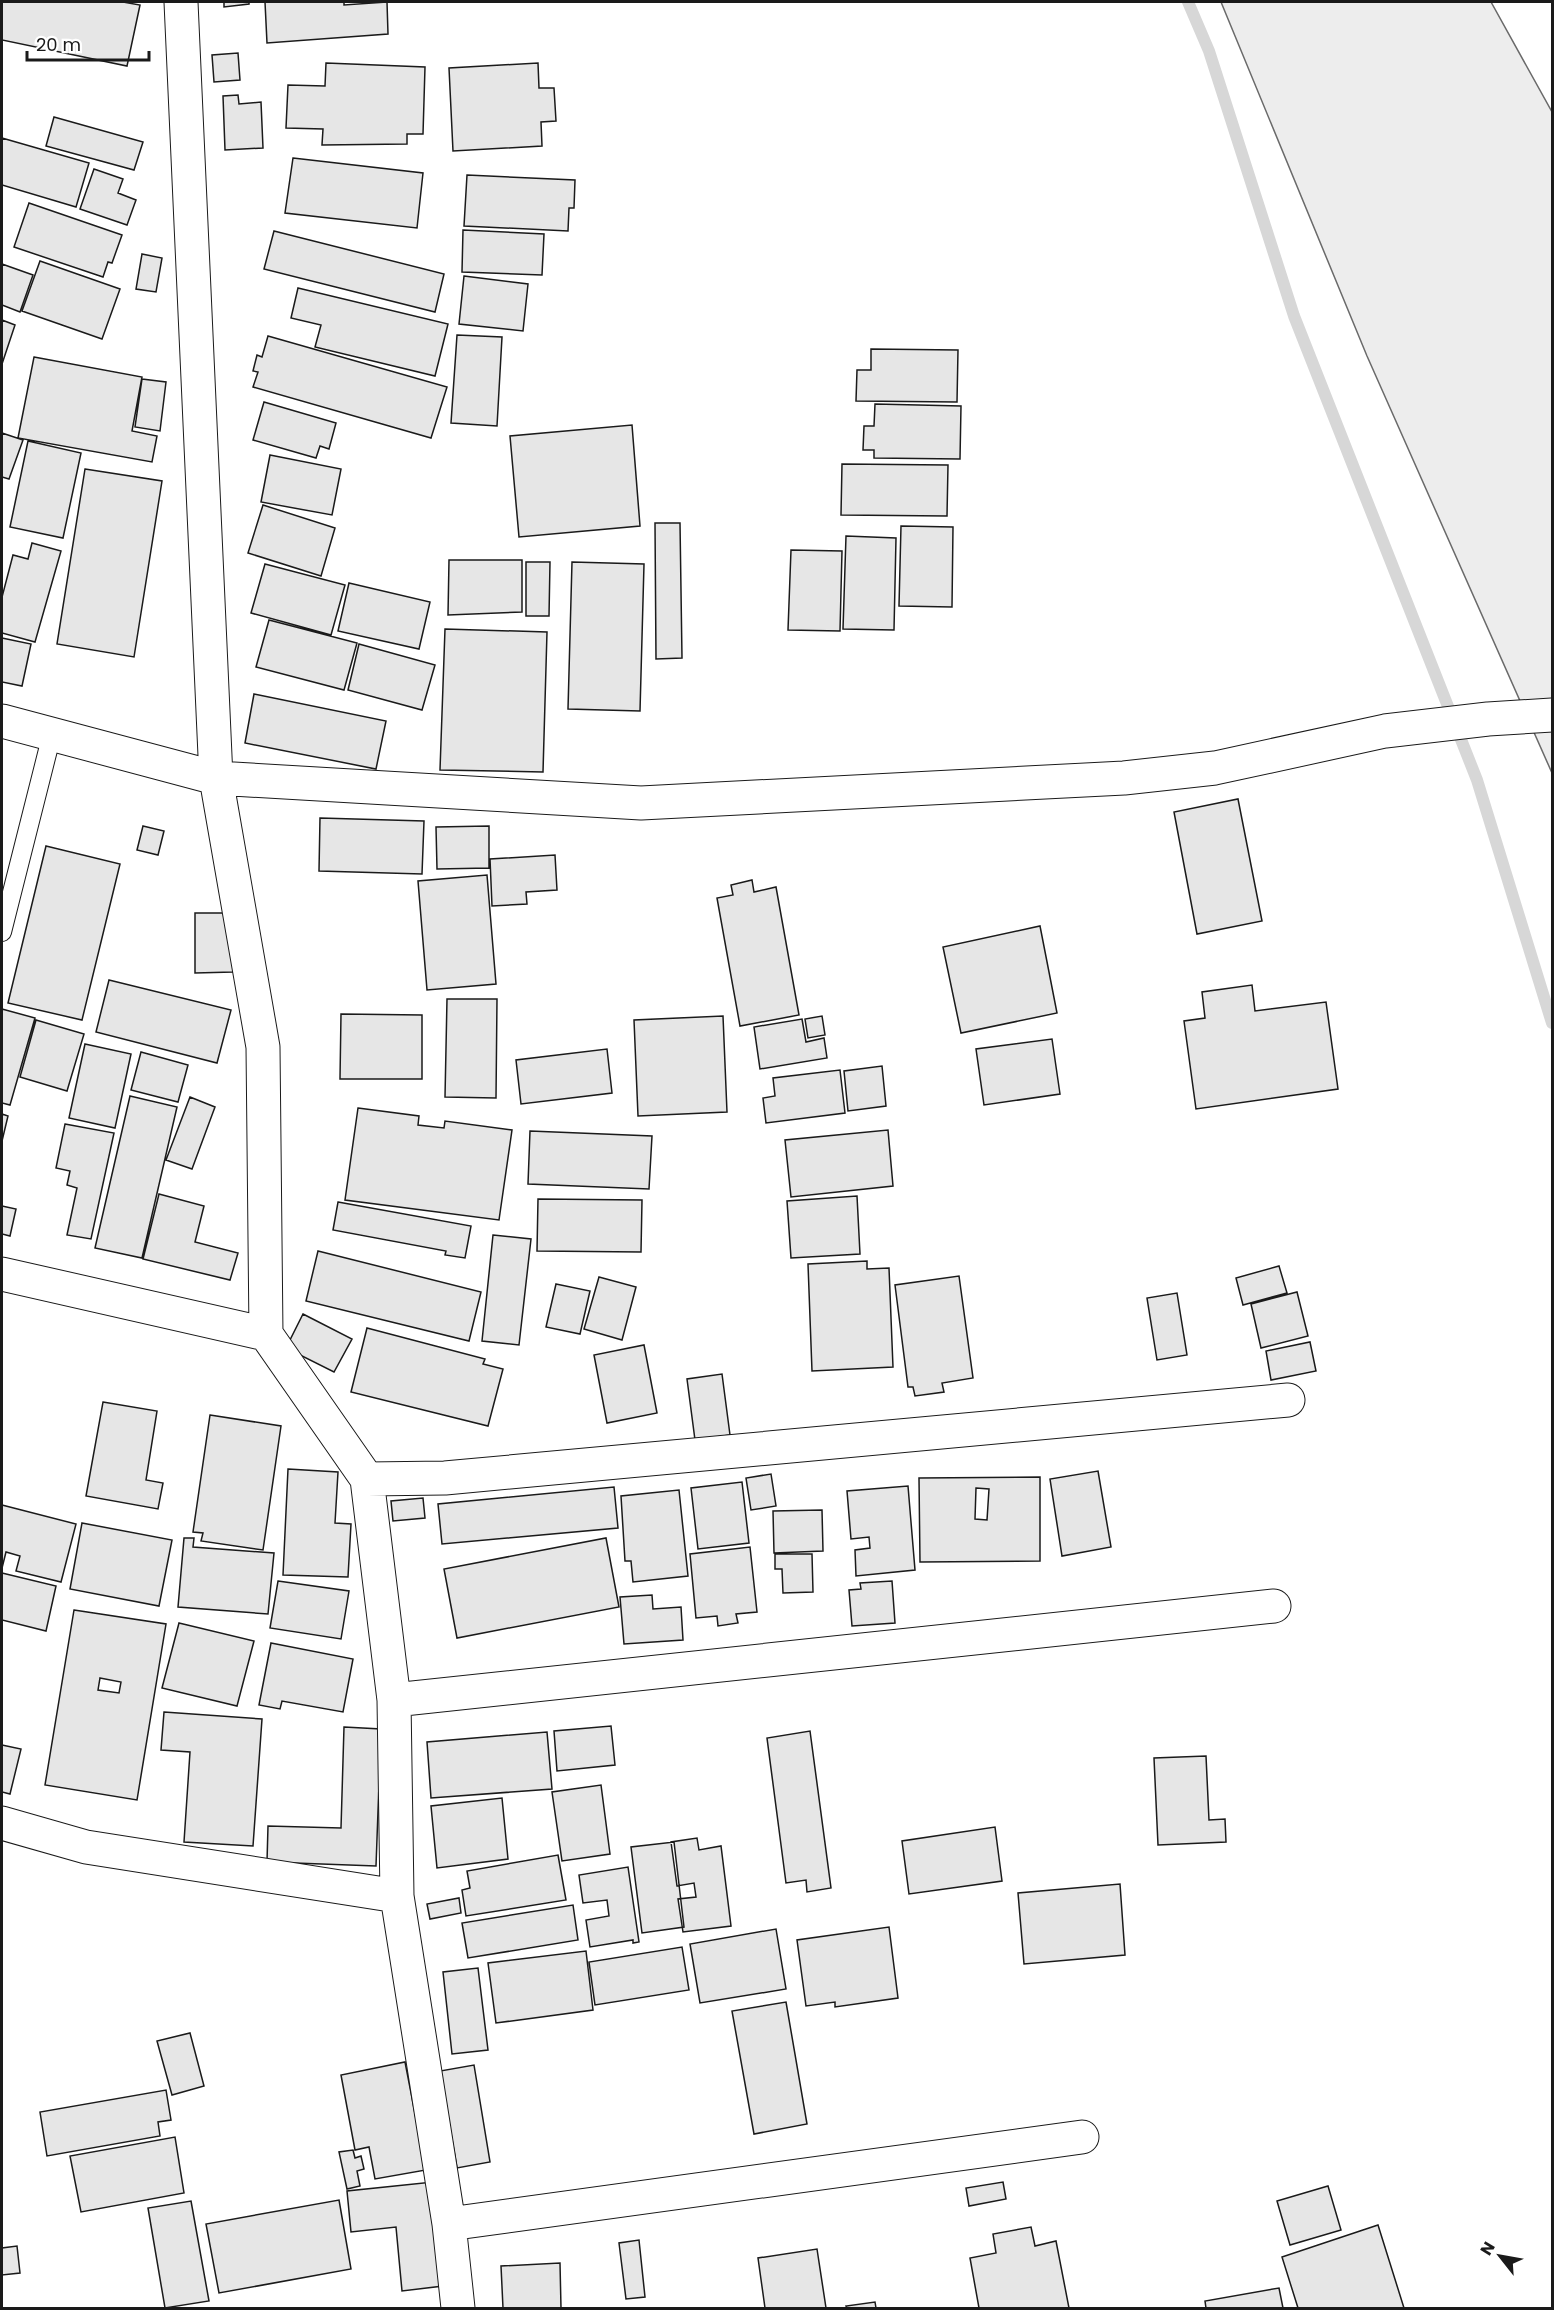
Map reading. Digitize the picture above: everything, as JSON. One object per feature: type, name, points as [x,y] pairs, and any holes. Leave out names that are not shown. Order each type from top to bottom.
[{"type":"street","points":[[181,2],[216,778],[263,1047],[266,1334],[367,1479],[394,1700],[397,1896],[449,2224],[458,2308]]},
{"type":"street","points":[[2,721],[216,778],[641,803],[1124,778],[1215,768],[1385,731],[1488,719],[1552,715]]},
{"type":"street","points":[[2,1274],[266,1334]]},
{"type":"street","points":[[367,1479],[446,1478],[1288,1400]]},
{"type":"street","points":[[394,1700],[1274,1606]]},
{"type":"street","points":[[2,1823],[86,1847],[397,1896]]},
{"type":"street","points":[[449,2224],[1082,2137]]},
{"type":"lane","points":[[2,932],[52,734]]},
{"type":"shaded area","points":[[1221,2],[1491,2],[1552,112],[1552,773],[1367,356]]},
{"type":"building","points":[[2,2],[123,2],[140,5],[127,66],[2,40]]},
{"type":"building","points":[[224,2],[249,2],[249,4],[224,7]]},
{"type":"building","points":[[265,2],[344,2],[344,5],[387,2],[388,34],[267,43]]},
{"type":"building","points":[[238,53],[240,80],[214,82],[212,55]]},
{"type":"building","points":[[326,63],[425,67],[423,134],[407,134],[407,144],[322,145],[323,129],[286,128],[288,85],[325,86]]},
{"type":"building","points":[[538,63],[539,88],[554,88],[556,121],[541,122],[542,146],[453,151],[449,68]]},
{"type":"building","points":[[238,95],[239,104],[261,102],[263,148],[225,150],[223,96]]},
{"type":"building","points":[[54,117],[143,142],[134,170],[46,146]]},
{"type":"building","points":[[2,138],[89,163],[76,207],[2,185]]},
{"type":"building","points":[[293,158],[423,173],[417,228],[285,213]]},
{"type":"building","points":[[94,169],[123,179],[118,193],[136,200],[127,225],[80,209]]},
{"type":"building","points":[[467,175],[575,180],[574,208],[569,208],[568,231],[464,226]]},
{"type":"building","points":[[29,203],[122,235],[112,263],[108,262],[103,277],[14,247]]},
{"type":"building","points":[[463,230],[544,234],[542,275],[462,272]]},
{"type":"building","points":[[274,231],[444,274],[435,312],[264,269]]},
{"type":"building","points":[[142,254],[162,258],[156,292],[136,289]]},
{"type":"building","points":[[40,261],[120,289],[102,339],[22,311]]},
{"type":"building","points":[[2,264],[33,275],[20,312],[2,305]]},
{"type":"building","points":[[464,276],[528,284],[523,331],[459,324]]},
{"type":"building","points":[[298,288],[448,324],[435,376],[315,347],[321,325],[291,318]]},
{"type":"building","points":[[2,320],[15,325],[2,364]]},
{"type":"building","points":[[457,335],[502,337],[497,426],[451,423]]},
{"type":"building","points":[[268,336],[447,387],[431,438],[253,387],[258,372],[253,371],[257,355],[262,357]]},
{"type":"building","points":[[871,349],[958,350],[957,402],[856,401],[857,370],[871,370]]},
{"type":"building","points":[[34,357],[142,377],[132,431],[157,436],[152,462],[18,438]]},
{"type":"building","points":[[142,379],[166,382],[160,431],[135,427]]},
{"type":"building","points":[[264,402],[336,423],[329,449],[320,446],[316,458],[253,440]]},
{"type":"building","points":[[875,404],[961,406],[960,459],[874,458],[874,450],[863,450],[864,426],[874,426]]},
{"type":"building","points":[[632,425],[640,526],[519,537],[510,436]]},
{"type":"building","points":[[2,433],[23,440],[9,479],[2,477]]},
{"type":"building","points":[[28,441],[81,453],[63,538],[10,527]]},
{"type":"building","points":[[270,455],[341,469],[332,515],[261,502]]},
{"type":"building","points":[[842,464],[948,465],[947,516],[841,515]]},
{"type":"building","points":[[85,469],[162,481],[134,657],[57,644]]},
{"type":"building","points":[[263,505],[335,528],[321,576],[248,553]]},
{"type":"building","points":[[655,523],[680,523],[682,658],[656,659]]},
{"type":"building","points":[[901,526],[953,527],[952,607],[899,606]]},
{"type":"building","points":[[846,536],[896,538],[894,630],[843,629]]},
{"type":"building","points":[[32,543],[61,551],[35,642],[2,633],[2,597],[13,555],[28,559]]},
{"type":"building","points":[[791,550],[842,551],[840,631],[788,630]]},
{"type":"building","points":[[449,560],[522,560],[522,612],[448,615]]},
{"type":"building","points":[[526,562],[550,562],[549,616],[526,616]]},
{"type":"building","points":[[572,562],[644,564],[640,711],[568,709]]},
{"type":"building","points":[[265,564],[345,585],[331,635],[251,613]]},
{"type":"building","points":[[349,583],[430,602],[419,649],[338,631]]},
{"type":"building","points":[[269,620],[357,643],[344,690],[256,667]]},
{"type":"building","points":[[445,629],[547,632],[543,772],[440,770]]},
{"type":"building","points":[[2,638],[31,644],[22,686],[2,682]]},
{"type":"building","points":[[359,644],[435,665],[422,710],[348,690]]},
{"type":"building","points":[[254,694],[386,721],[376,769],[245,743]]},
{"type":"building","points":[[1238,799],[1262,921],[1197,934],[1174,812]]},
{"type":"building","points":[[320,818],[424,821],[422,874],[319,871]]},
{"type":"building","points":[[143,826],[164,831],[158,855],[137,850]]},
{"type":"building","points":[[489,826],[489,868],[437,869],[436,827]]},
{"type":"building","points":[[46,846],[120,864],[82,1020],[8,1003]]},
{"type":"building","points":[[555,855],[557,890],[526,892],[527,904],[492,906],[490,859]]},
{"type":"building","points":[[487,875],[496,984],[427,990],[418,881]]},
{"type":"building","points":[[752,880],[754,892],[776,887],[799,1015],[740,1026],[717,898],[733,895],[731,885]]},
{"type":"building","points":[[195,913],[234,913],[233,972],[195,973]]},
{"type":"building","points":[[1040,926],[1057,1013],[961,1033],[943,947]]},
{"type":"building","points":[[109,980],[231,1010],[217,1063],[96,1032]]},
{"type":"building","points":[[1252,985],[1255,1011],[1326,1002],[1338,1089],[1196,1109],[1184,1021],[1205,1018],[1202,992]]},
{"type":"building","points":[[447,999],[497,999],[496,1098],[445,1097]]},
{"type":"building","points":[[2,1009],[35,1018],[10,1105],[2,1103]]},
{"type":"building","points":[[341,1014],[422,1015],[422,1079],[340,1079]]},
{"type":"building","points":[[723,1016],[727,1112],[638,1116],[634,1020]]},
{"type":"building","points":[[822,1016],[825,1035],[808,1038],[805,1019]]},
{"type":"building","points":[[802,1019],[806,1042],[824,1038],[827,1058],[760,1069],[754,1027]]},
{"type":"building","points":[[36,1020],[84,1034],[67,1091],[20,1077]]},
{"type":"building","points":[[1052,1039],[1060,1094],[984,1105],[976,1049]]},
{"type":"building","points":[[85,1044],[131,1054],[115,1128],[69,1118]]},
{"type":"building","points":[[607,1049],[612,1093],[521,1104],[516,1060]]},
{"type":"building","points":[[141,1052],[188,1065],[178,1102],[131,1090]]},
{"type":"building","points":[[882,1066],[886,1106],[848,1111],[844,1071]]},
{"type":"building","points":[[840,1070],[845,1113],[766,1123],[763,1098],[775,1096],[773,1078]]},
{"type":"building","points":[[130,1096],[177,1107],[142,1258],[95,1248]]},
{"type":"building","points":[[190,1097],[215,1107],[192,1169],[166,1160]]},
{"type":"building","points":[[358,1108],[419,1116],[418,1125],[444,1128],[445,1121],[512,1130],[499,1220],[345,1200]]},
{"type":"building","points":[[2,1114],[8,1116],[2,1141]]},
{"type":"building","points":[[65,1124],[114,1133],[91,1239],[67,1235],[77,1188],[67,1185],[70,1171],[56,1168]]},
{"type":"building","points":[[888,1130],[893,1186],[791,1197],[785,1140]]},
{"type":"building","points":[[530,1131],[652,1136],[649,1189],[528,1184]]},
{"type":"building","points":[[159,1194],[204,1206],[195,1242],[238,1253],[230,1280],[143,1259]]},
{"type":"building","points":[[857,1196],[860,1254],[791,1258],[787,1201]]},
{"type":"building","points":[[538,1199],[642,1200],[641,1252],[537,1251]]},
{"type":"building","points":[[338,1202],[471,1226],[465,1258],[445,1255],[446,1251],[333,1230]]},
{"type":"building","points":[[2,1206],[16,1209],[10,1236],[2,1234]]},
{"type":"building","points":[[493,1235],[531,1239],[519,1345],[482,1341]]},
{"type":"building","points":[[318,1251],[481,1292],[469,1341],[306,1301]]},
{"type":"building","points":[[867,1261],[867,1269],[889,1268],[893,1367],[812,1371],[808,1264]]},
{"type":"building","points":[[1279,1266],[1287,1293],[1243,1305],[1236,1278]]},
{"type":"building","points":[[959,1276],[973,1378],[942,1383],[944,1392],[915,1396],[913,1387],[908,1387],[895,1285]]},
{"type":"building","points":[[599,1277],[636,1287],[622,1340],[584,1329]]},
{"type":"building","points":[[556,1284],[590,1291],[580,1334],[546,1327]]},
{"type":"building","points":[[1297,1292],[1308,1336],[1261,1348],[1251,1304]]},
{"type":"building","points":[[1177,1293],[1187,1355],[1157,1360],[1147,1298]]},
{"type":"building","points":[[303,1314],[352,1339],[334,1372],[286,1348]]},
{"type":"building","points":[[367,1328],[485,1359],[483,1364],[503,1369],[488,1426],[351,1392]]},
{"type":"building","points":[[1310,1342],[1316,1371],[1271,1380],[1266,1351]]},
{"type":"building","points":[[644,1345],[657,1413],[607,1423],[594,1355]]},
{"type":"building","points":[[722,1374],[730,1435],[695,1440],[687,1379]]},
{"type":"building","points":[[103,1402],[157,1411],[146,1480],[163,1483],[158,1509],[86,1496]]},
{"type":"building","points":[[210,1415],[281,1426],[263,1550],[201,1541],[203,1533],[193,1532]]},
{"type":"building","points":[[288,1469],[338,1472],[335,1523],[351,1524],[348,1577],[283,1575]]},
{"type":"building","points":[[1098,1471],[1111,1547],[1062,1556],[1050,1479]]},
{"type":"building","points":[[771,1474],[776,1506],[751,1510],[746,1478]]},
{"type":"building","points":[[1040,1477],[1040,1561],[920,1562],[919,1478]],"holes":[[[976,1488],[989,1489],[987,1520],[975,1519]]]},
{"type":"building","points":[[742,1482],[749,1543],[698,1549],[691,1488]]},
{"type":"building","points":[[908,1486],[915,1570],[856,1576],[855,1550],[870,1548],[869,1537],[851,1539],[847,1491]]},
{"type":"building","points":[[614,1487],[618,1528],[442,1544],[438,1504]]},
{"type":"building","points":[[679,1490],[688,1576],[633,1582],[631,1561],[625,1561],[621,1496]]},
{"type":"building","points":[[423,1498],[425,1518],[393,1521],[391,1501]]},
{"type":"building","points":[[2,1505],[76,1524],[61,1582],[16,1571],[20,1556],[6,1552],[2,1568]]},
{"type":"building","points":[[822,1510],[823,1551],[774,1553],[773,1511]]},
{"type":"building","points":[[82,1523],[172,1540],[159,1606],[70,1589]]},
{"type":"building","points":[[184,1538],[194,1538],[193,1547],[274,1553],[268,1614],[178,1607]]},
{"type":"building","points":[[606,1538],[619,1607],[457,1638],[444,1569]]},
{"type":"building","points":[[750,1547],[757,1612],[736,1614],[738,1623],[718,1626],[717,1616],[696,1618],[690,1554]]},
{"type":"building","points":[[775,1554],[812,1554],[813,1592],[783,1593],[782,1569],[775,1569]]},
{"type":"building","points":[[2,1573],[56,1586],[46,1631],[2,1620]]},
{"type":"building","points":[[278,1581],[349,1591],[341,1639],[270,1628]]},
{"type":"building","points":[[892,1581],[895,1623],[852,1626],[849,1590],[861,1589],[860,1583]]},
{"type":"building","points":[[652,1595],[653,1609],[681,1607],[683,1640],[624,1644],[620,1597]]},
{"type":"building","points":[[74,1610],[166,1624],[137,1800],[45,1785]],"holes":[[[100,1678],[121,1682],[119,1693],[98,1690]]]},
{"type":"building","points":[[179,1623],[254,1641],[237,1706],[162,1688]]},
{"type":"building","points":[[271,1643],[353,1659],[343,1712],[282,1701],[280,1709],[259,1705]]},
{"type":"building","points":[[164,1712],[262,1719],[253,1846],[184,1842],[190,1752],[161,1750]]},
{"type":"building","points":[[611,1726],[615,1765],[557,1771],[554,1731]]},
{"type":"building","points":[[344,1727],[381,1729],[376,1866],[267,1862],[268,1826],[341,1828]]},
{"type":"building","points":[[810,1731],[831,1888],[807,1892],[806,1880],[786,1883],[767,1738]]},
{"type":"building","points":[[547,1732],[552,1789],[431,1798],[427,1742]]},
{"type":"building","points":[[2,1745],[21,1749],[10,1794],[2,1792]]},
{"type":"building","points":[[1206,1756],[1209,1820],[1225,1819],[1226,1842],[1158,1845],[1154,1758]]},
{"type":"building","points":[[601,1785],[610,1854],[562,1861],[552,1792]]},
{"type":"building","points":[[502,1798],[508,1859],[437,1868],[431,1806]]},
{"type":"building","points":[[995,1827],[1002,1881],[909,1894],[902,1841]]},
{"type":"building","points":[[697,1838],[699,1850],[721,1846],[731,1926],[683,1932],[678,1899],[696,1897],[694,1883],[677,1886],[671,1842]]},
{"type":"building","points":[[674,1842],[684,1927],[642,1933],[631,1847]]},
{"type":"building","points":[[558,1855],[566,1900],[466,1916],[462,1890],[470,1888],[467,1871]]},
{"type":"building","points":[[628,1867],[639,1942],[633,1943],[633,1940],[590,1947],[586,1920],[609,1916],[607,1900],[583,1903],[579,1875]]},
{"type":"building","points":[[1120,1884],[1125,1955],[1024,1964],[1018,1893]]},
{"type":"building","points":[[459,1898],[461,1913],[430,1919],[427,1904]]},
{"type":"building","points":[[573,1905],[578,1940],[468,1958],[462,1923]]},
{"type":"building","points":[[889,1927],[898,1998],[835,2007],[835,2002],[806,2006],[797,1940]]},
{"type":"building","points":[[776,1929],[786,1989],[700,2003],[690,1944]]},
{"type":"building","points":[[682,1947],[689,1990],[595,2005],[589,1962]]},
{"type":"building","points":[[586,1951],[593,2010],[496,2023],[488,1963]]},
{"type":"building","points":[[478,1968],[488,2050],[452,2054],[443,1972]]},
{"type":"building","points":[[786,2002],[807,2124],[754,2134],[732,2011]]},
{"type":"building","points":[[190,2033],[204,2086],[172,2095],[157,2041]]},
{"type":"building","points":[[405,2062],[426,2170],[375,2179],[369,2147],[355,2150],[341,2075]]},
{"type":"building","points":[[474,2065],[490,2162],[457,2168],[440,2071]]},
{"type":"building","points":[[166,2090],[171,2120],[158,2122],[160,2136],[47,2156],[40,2112]]},
{"type":"building","points":[[175,2137],[184,2193],[81,2212],[70,2156]]},
{"type":"building","points":[[353,2150],[355,2158],[361,2156],[364,2169],[357,2171],[360,2186],[347,2189],[339,2152]]},
{"type":"building","points":[[433,2182],[443,2286],[402,2291],[396,2227],[351,2232],[347,2191]]},
{"type":"building","points":[[1003,2182],[1006,2199],[969,2206],[966,2188]]},
{"type":"building","points":[[1328,2186],[1341,2230],[1290,2245],[1277,2201]]},
{"type":"building","points":[[339,2200],[351,2269],[219,2293],[206,2224]]},
{"type":"building","points":[[191,2201],[209,2301],[165,2308],[148,2208]]},
{"type":"building","points":[[1378,2225],[1404,2308],[1298,2308],[1282,2257]]},
{"type":"building","points":[[1031,2227],[1035,2246],[1056,2241],[1069,2308],[979,2308],[970,2258],[996,2253],[993,2234]]},
{"type":"building","points":[[639,2240],[645,2297],[626,2299],[619,2243]]},
{"type":"building","points":[[17,2246],[20,2273],[2,2275],[2,2248]]},
{"type":"building","points":[[817,2249],[826,2308],[765,2308],[758,2258]]},
{"type":"building","points":[[560,2263],[561,2308],[503,2308],[501,2266]]},
{"type":"building","points":[[1279,2288],[1283,2308],[1206,2308],[1205,2301]]},
{"type":"building","points":[[875,2302],[876,2308],[847,2308],[846,2306]]},
{"type":"waterway","points":[[1188,2],[1209,51],[1294,316],[1477,780],[1552,1023]]}]
